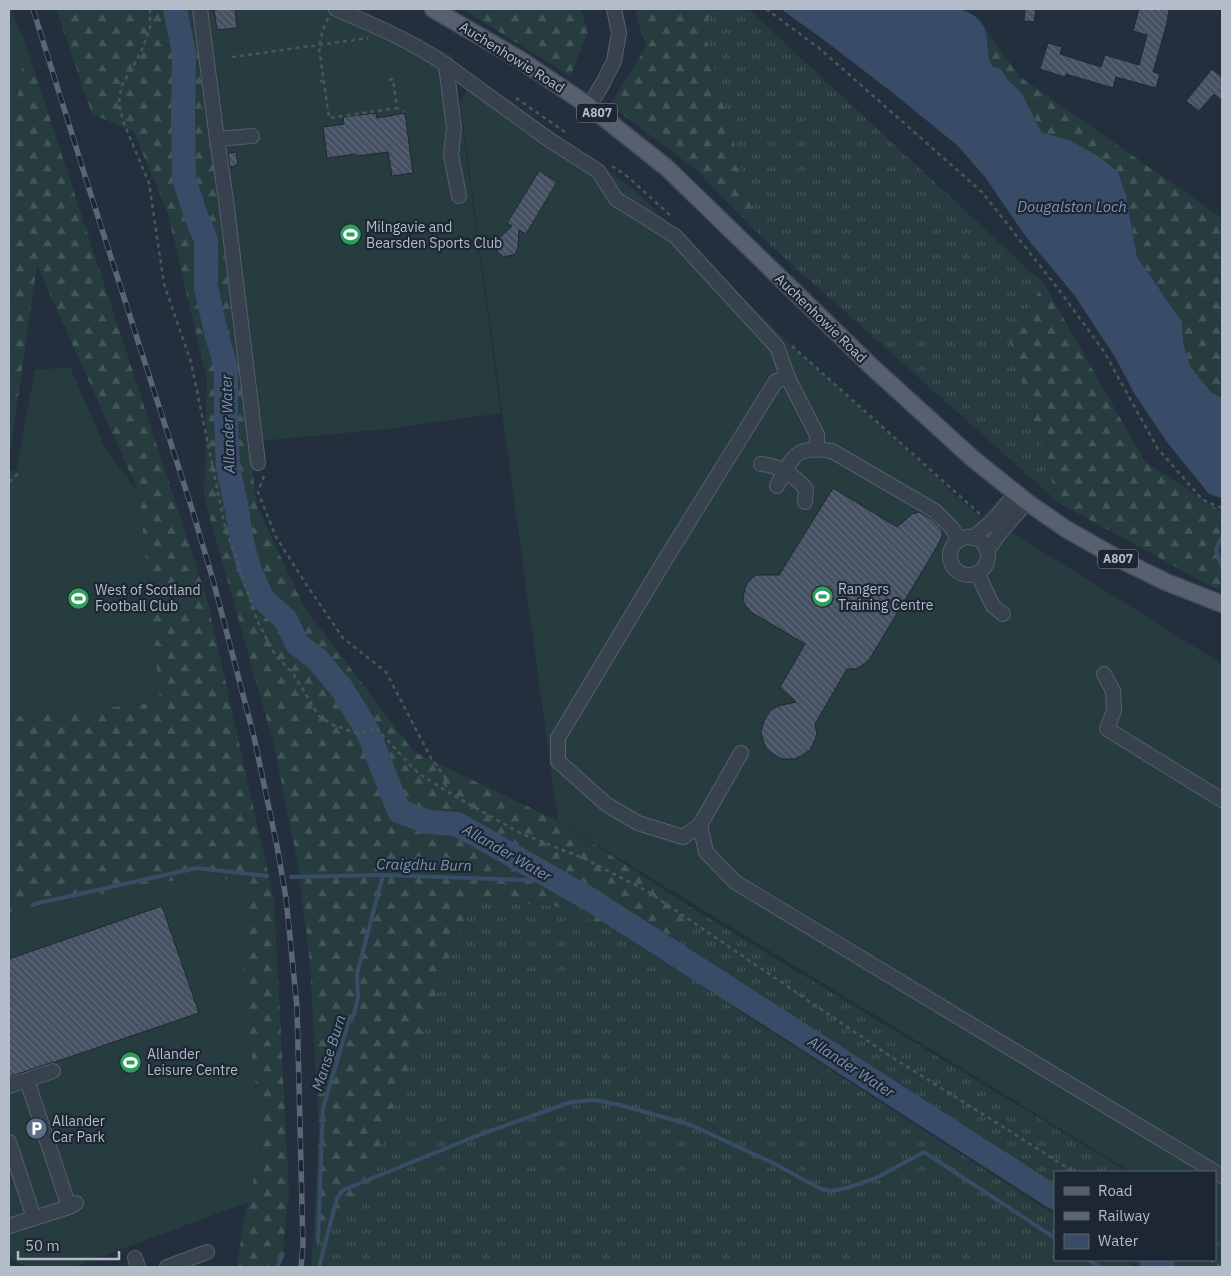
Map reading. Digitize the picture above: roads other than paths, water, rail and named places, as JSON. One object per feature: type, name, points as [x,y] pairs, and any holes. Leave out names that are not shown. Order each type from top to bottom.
[{"type":"main road","name":"Auchenhowie Road","points":[[433,9],[519,59],[589,106],[667,168],[870,365],[972,458],[1021,498],[1066,529],[1117,558],[1166,582],[1222,604]]},
{"type":"street","points":[[200,9],[226,200],[258,463]]},
{"type":"street","points":[[336,9],[381,28],[446,65],[548,139],[598,171],[616,200],[675,236],[777,347],[788,378],[817,435],[817,448]]},
{"type":"street","points":[[589,106],[614,61],[619,33],[614,9]]},
{"type":"street","points":[[446,65],[454,128],[451,155],[459,196]]},
{"type":"street","points":[[217,139],[252,136]]},
{"type":"street","points":[[741,752],[700,824],[683,837],[638,822],[606,804],[558,761],[558,738],[776,381],[788,378]]},
{"type":"street","points":[[777,486],[792,458],[802,452],[817,448],[832,451],[935,511],[966,539],[982,542],[987,551],[987,562],[977,573],[968,575],[959,572],[953,565],[951,551],[953,547],[966,539],[992,522],[1021,498]]},
{"type":"street","points":[[761,464],[772,465],[800,481],[806,489],[805,502]]},
{"type":"street","points":[[987,551],[1021,498]]},
{"type":"street","points":[[977,573],[993,606],[1002,614]]},
{"type":"street","points":[[1104,674],[1113,691],[1114,710],[1107,729],[1222,800]]},
{"type":"street","points":[[700,824],[706,852],[735,882],[1214,1171]]},
{"type":"street","points":[[9,1086],[53,1071]]},
{"type":"street","points":[[9,1226],[73,1205],[27,1080]]},
{"type":"street","points":[[9,1142],[34,1218]]},
{"type":"street","points":[[167,1267],[207,1252]]},
{"type":"water","name":"Dougalston Loch","points":[[781,9],[960,9],[969,13],[982,23],[985,29],[989,60],[992,66],[1001,69],[1008,80],[1022,93],[1041,132],[1071,141],[1098,156],[1118,172],[1126,196],[1137,257],[1182,322],[1183,343],[1190,366],[1211,392],[1222,398],[1222,498],[1209,494],[1167,442],[1134,393],[1115,357],[1075,296],[1026,237],[985,177],[958,146],[893,93]]},
{"type":"waterway","name":"Allander Water","points":[[175,9],[184,53],[184,179],[206,240],[206,288],[226,367],[228,468],[242,542],[249,568],[262,598],[286,620],[297,644],[317,659],[342,689],[368,732],[399,811],[428,822],[457,824],[591,900],[1054,1197]]},
{"type":"waterway","points":[[1222,537],[1216,549],[1222,567]]},
{"type":"waterway","name":"Craigdhu Burn","points":[[34,904],[197,868],[267,876]]},
{"type":"waterway","name":"Craigdhu Burn","points":[[291,877],[383,875],[557,881]]},
{"type":"waterway","name":"Manse Burn","points":[[318,1241],[323,1108],[348,1024],[354,1014],[358,998],[357,974],[383,875]]},
{"type":"waterway","points":[[319,1267],[337,1198],[343,1190],[529,1117],[571,1102],[594,1100],[620,1105],[691,1125],[773,1163],[821,1189],[831,1191],[847,1188],[876,1178],[924,1152],[1054,1237]]},
{"type":"waterway","name":"Manse Burn","points":[[277,1267],[283,1254]]},
{"type":"waterway","points":[[1090,1261],[1100,1267]]},
{"type":"waterway","name":"Allander Water","points":[[1153,1261],[1163,1267]]},
{"type":"railway","points":[[33,9],[192,509],[213,580],[254,737],[286,898],[297,1007],[303,1244],[301,1267]]},
{"type":"place","name":"Milngavie and Bearsden Sports Club","points":[[350,235]]},
{"type":"place","name":"Rangers Training Centre","points":[[822,597]]},
{"type":"place","name":"West of Scotland Football Club","points":[[79,598]]},
{"type":"place","name":"Allander Leisure Centre","points":[[131,1062]]},
{"type":"place","name":"Allander Car Park","points":[[36,1129]]}]
